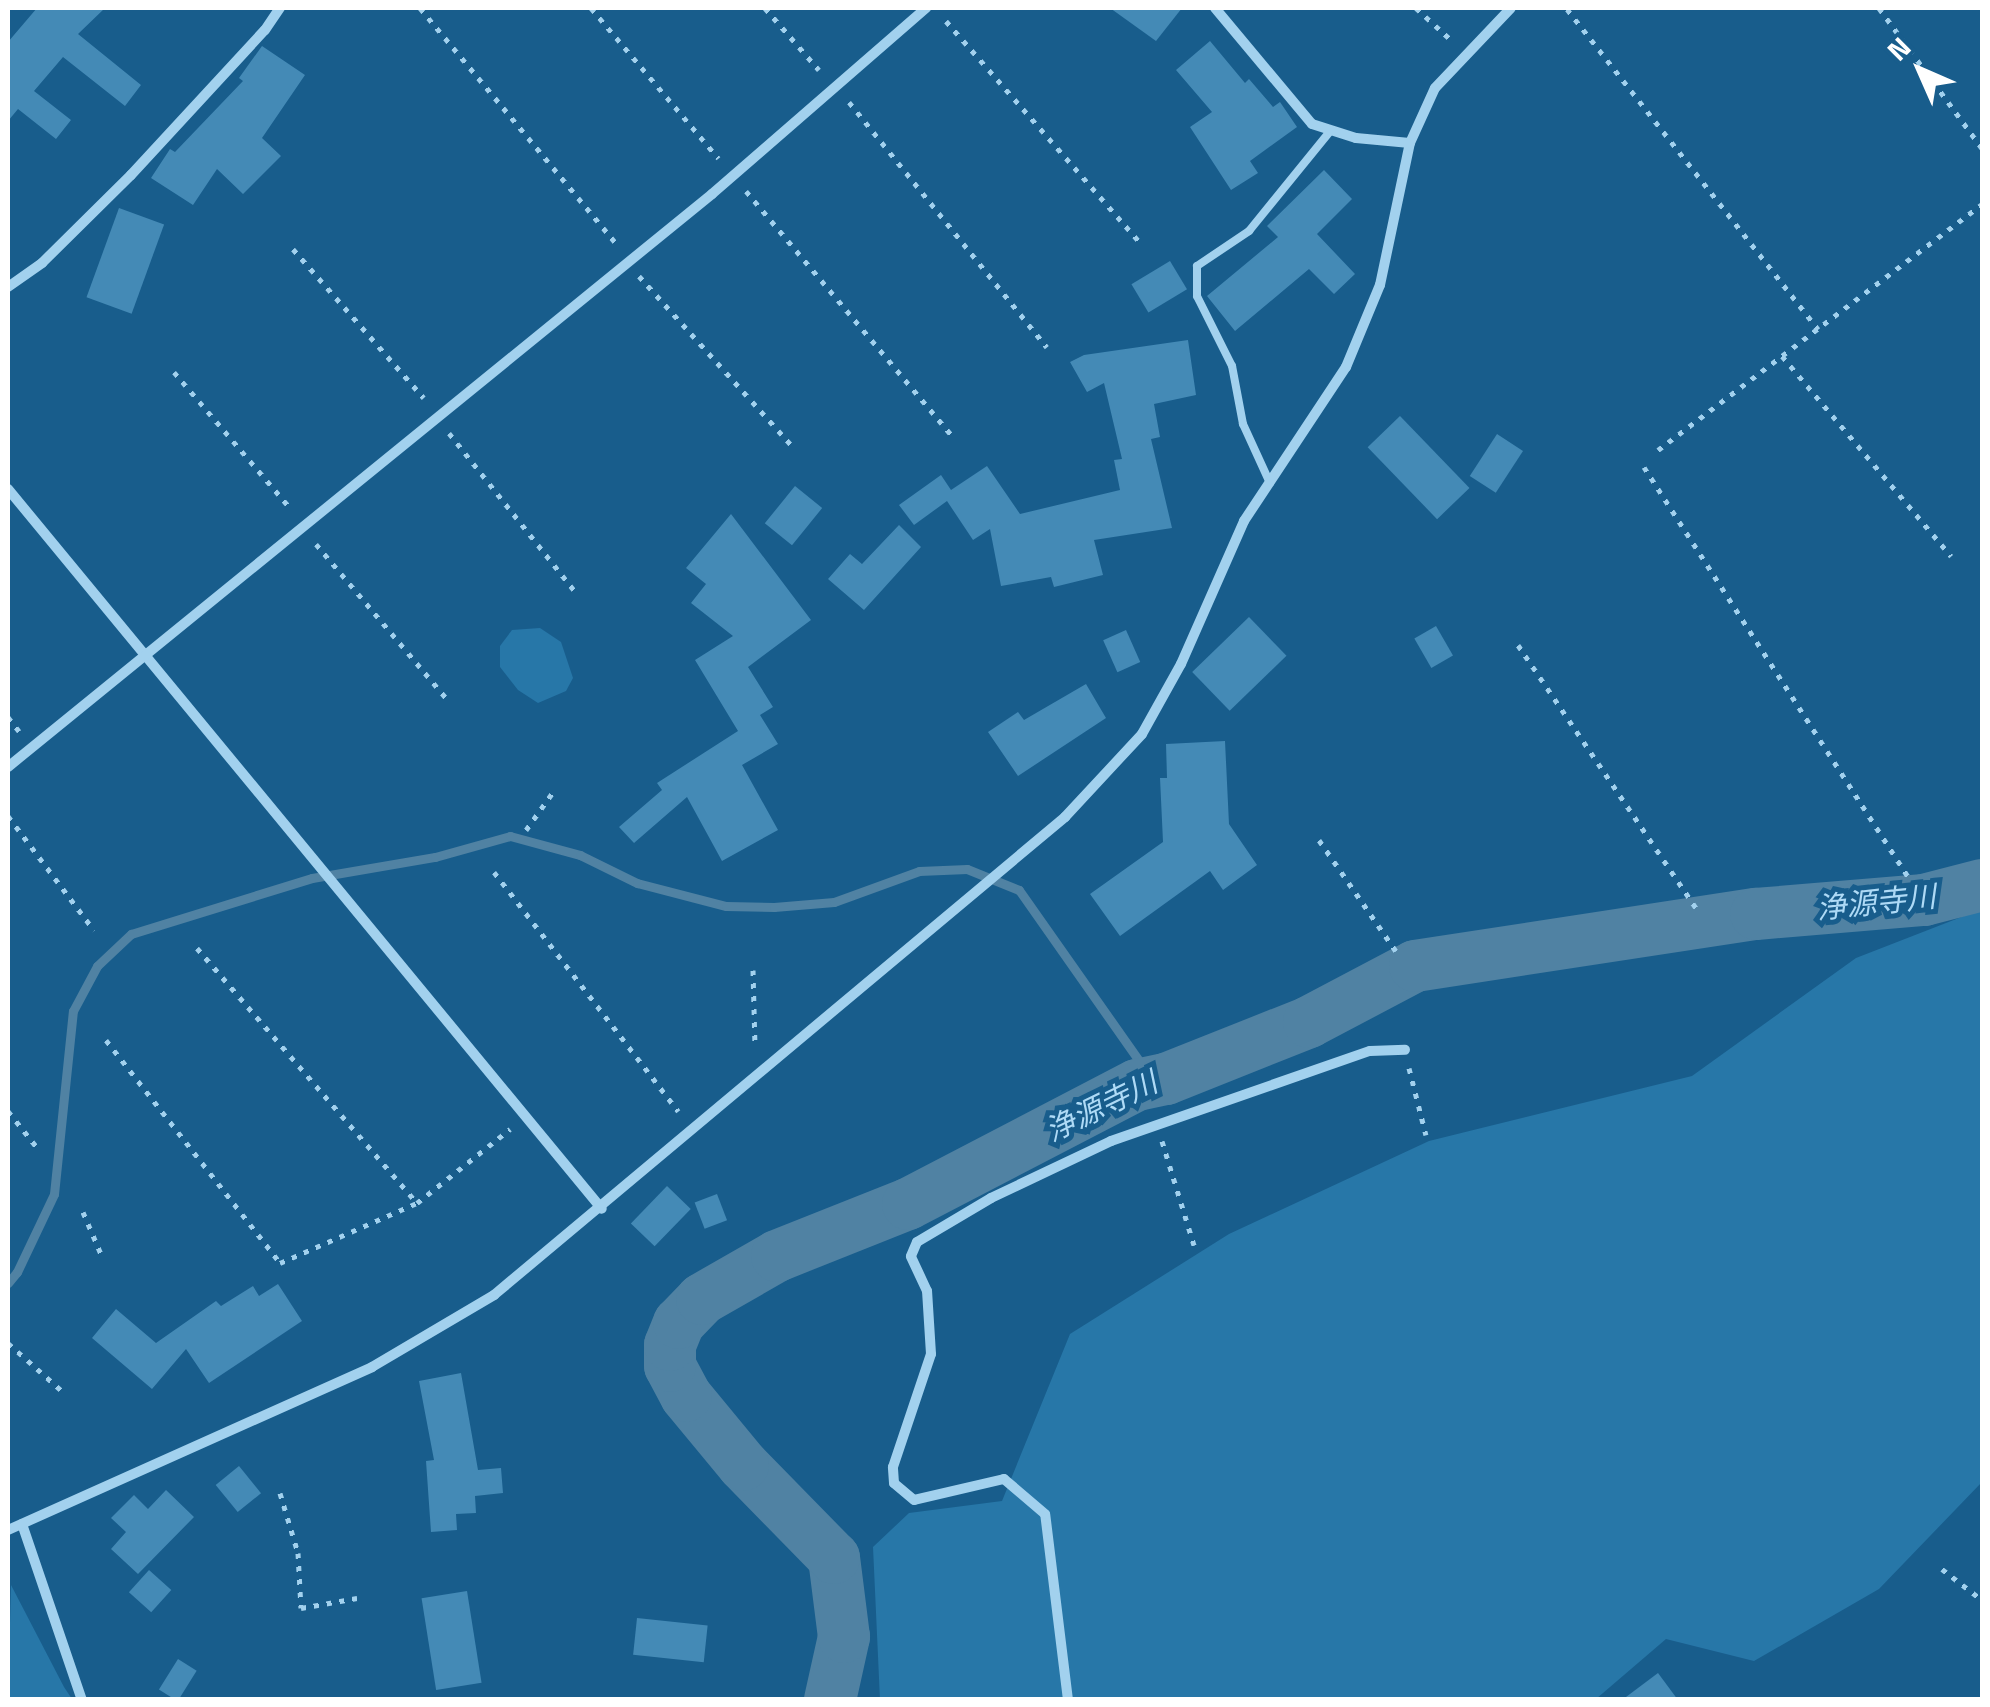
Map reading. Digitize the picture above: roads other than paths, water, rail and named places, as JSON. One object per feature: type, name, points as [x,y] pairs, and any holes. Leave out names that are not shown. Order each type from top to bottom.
[{"type":"street","points":[[8,287],[42,263],[131,176],[265,30],[280,8]]},
{"type":"street","points":[[8,767],[140,654],[712,194],[926,8]]},
{"type":"street","points":[[1215,8],[1312,124],[1356,138],[1410,143]]},
{"type":"street","points":[[8,1530],[372,1367],[494,1295],[602,1209],[1065,817],[1142,734],[1181,664],[1244,522],[1346,367],[1380,286],[1410,143],[1435,88],[1511,8]]},
{"type":"street","points":[[8,489],[140,654],[602,1209]]},
{"type":"street","points":[[1068,1700],[1045,1514],[1004,1478],[914,1500],[894,1484],[893,1468],[931,1354],[927,1291],[911,1256],[917,1242],[991,1198],[1153,1125],[1370,1051],[1405,1050]]},
{"type":"street","points":[[22,1524],[82,1700]]},
{"type":"lane","points":[[1270,483],[1243,424],[1232,366],[1197,296],[1197,266],[1250,231],[1331,130]]},
{"type":"waterway","points":[[8,1283],[54,1194],[73,1011],[97,966],[131,934],[312,878],[435,857],[510,836],[580,855],[637,883],[726,906],[834,902],[919,871],[967,869],[1019,890],[1153,1081]]},
{"type":"waterway","name":"浄源寺川","points":[[830,1700],[844,1637],[834,1558],[743,1465],[686,1396],[670,1366],[670,1345],[679,1323],[702,1299],[777,1256],[908,1204],[1137,1085],[1166,1079],[1309,1022],[1415,966],[1756,914],[1924,900],[1982,885]]}]
